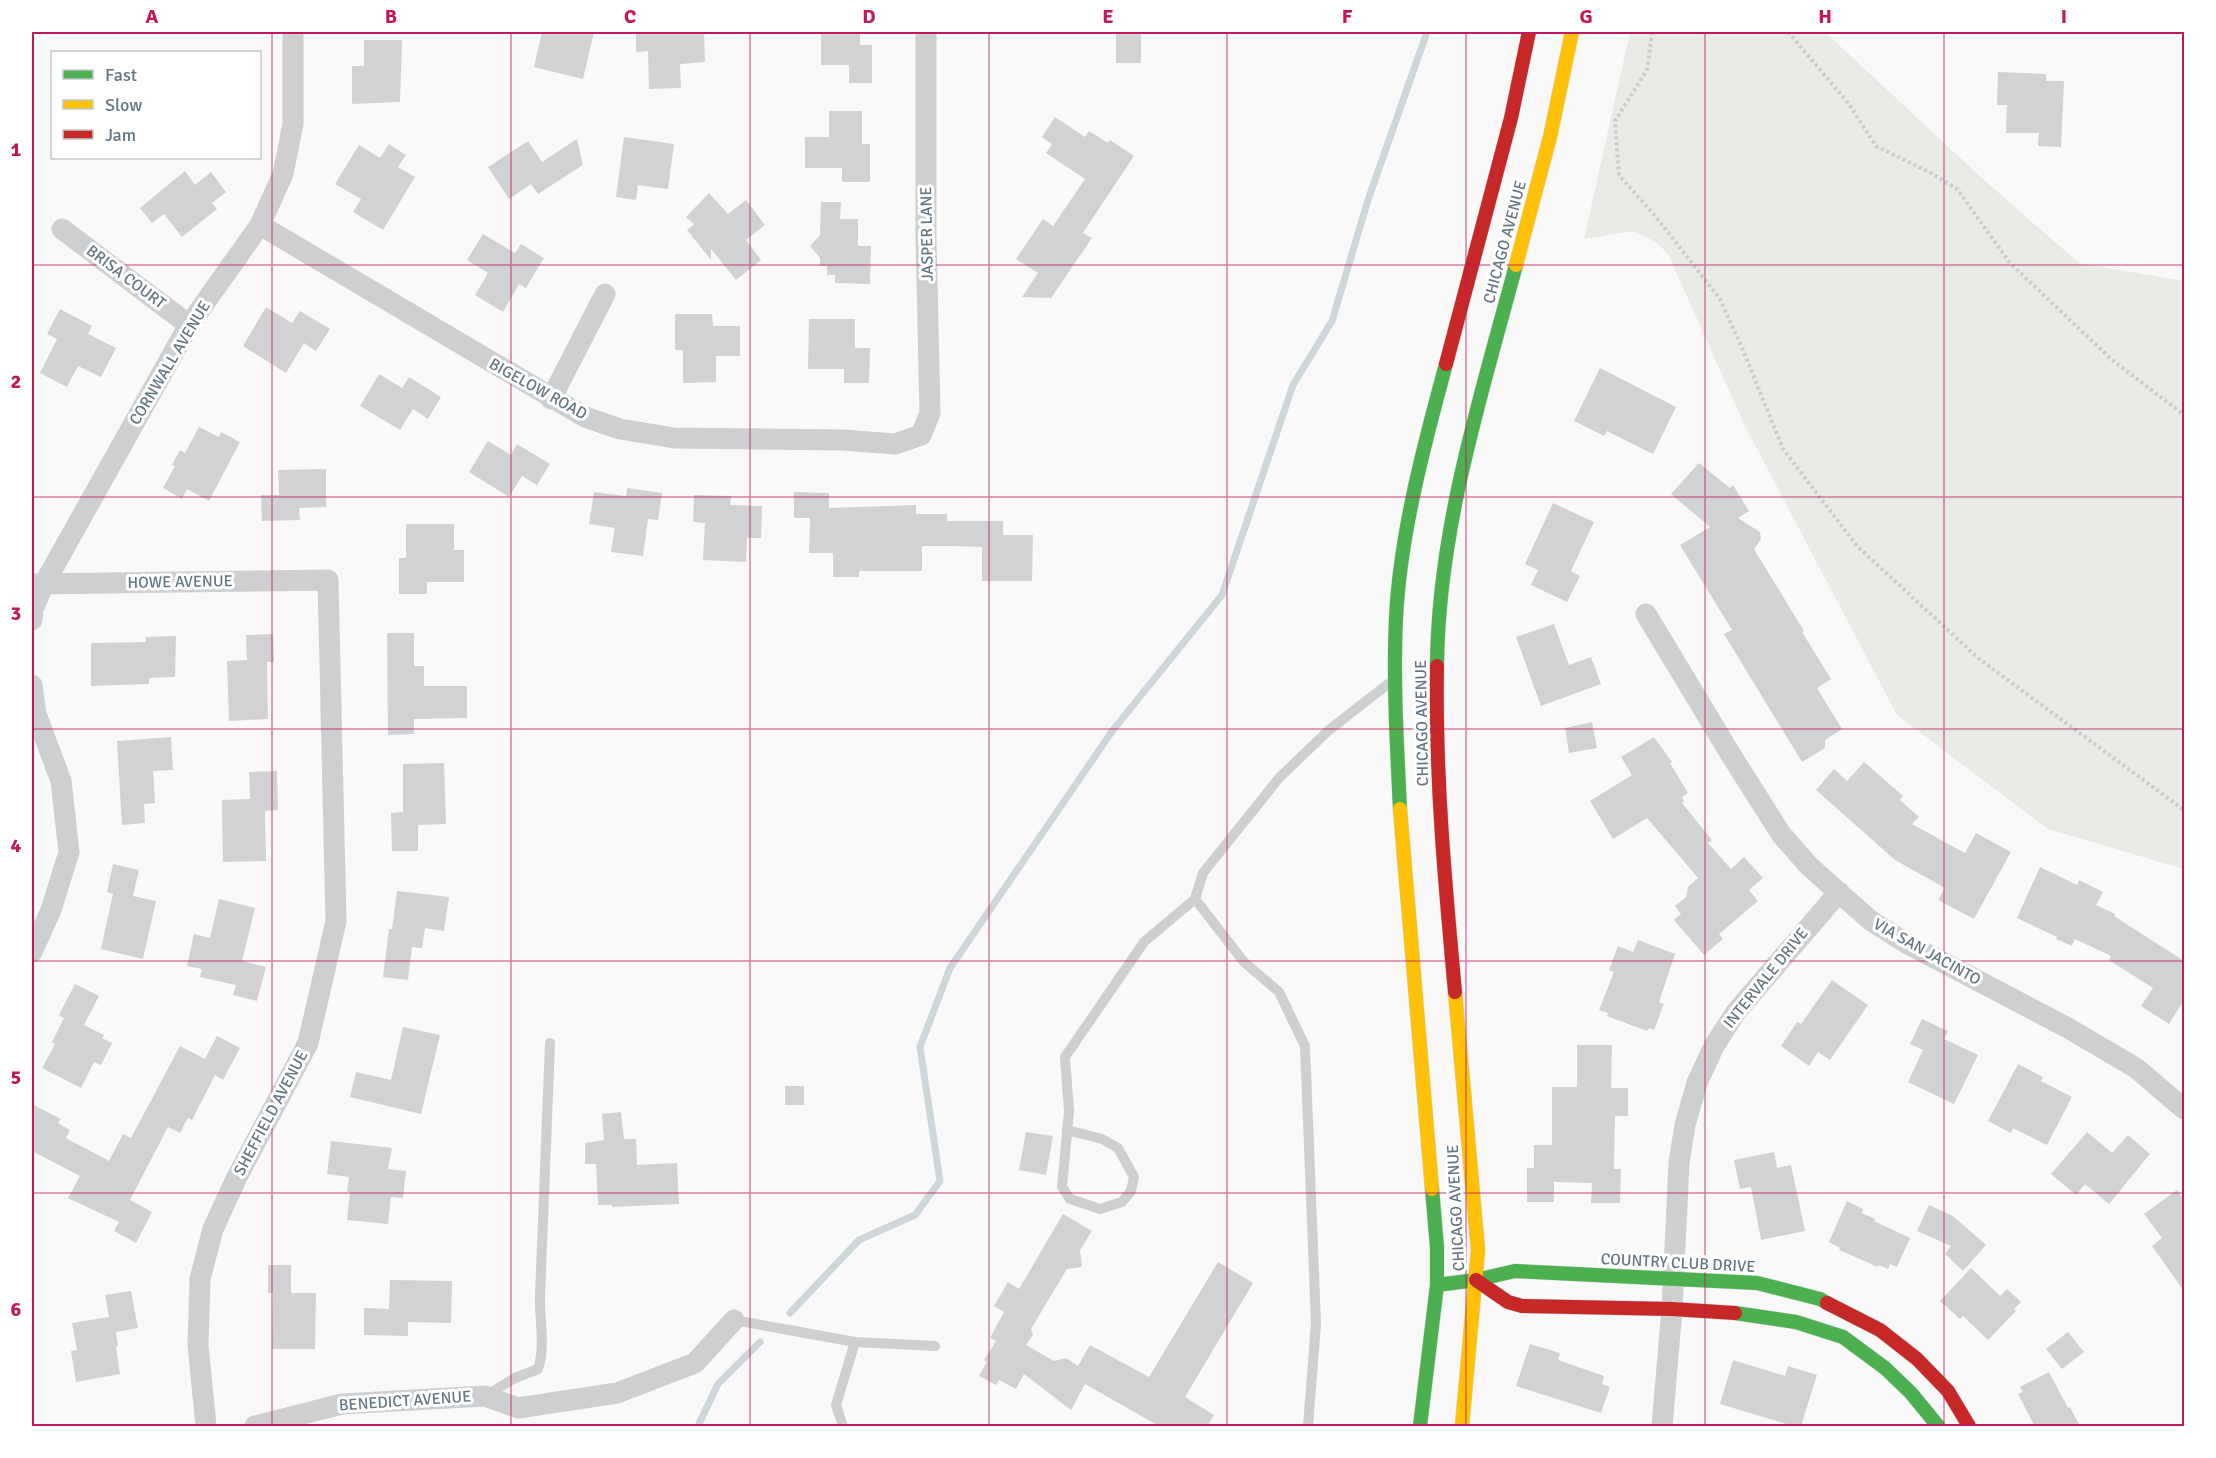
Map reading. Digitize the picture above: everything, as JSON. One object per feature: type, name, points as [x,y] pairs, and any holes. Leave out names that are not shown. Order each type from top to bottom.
[{"type":"main road","name":"CHICAGO AVENUE","points":[[1420,1426],[1437,1285],[1437,1247],[1404,868],[1395,721],[1396,617],[1406,537],[1430,423],[1511,118],[1529,32]]},
{"type":"main road","name":"CHICAGO AVENUE","points":[[1462,1426],[1478,1250],[1441,813],[1436,724],[1437,626],[1446,551],[1469,441],[1550,137],[1572,32]]},
{"type":"main road","name":"COUNTRY CLUB DRIVE","points":[[1437,1285],[1476,1280],[1515,1271],[1673,1277],[1757,1283],[1820,1299],[1880,1330],[1917,1359],[1948,1391],[1969,1426]]},
{"type":"main road","points":[[1476,1280],[1508,1302],[1522,1306],[1672,1309],[1750,1314],[1785,1320],[1843,1338],[1884,1368],[1911,1394],[1938,1426]]},
{"type":"street","name":"CORNWALL AVENUE","points":[[32,620],[38,584],[189,326],[260,225],[284,174],[293,124],[293,32]]},
{"type":"street","name":"JASPER LANE","points":[[921,435],[930,413],[926,238],[926,32]]},
{"type":"street","name":"BIGELOW ROAD","points":[[260,225],[551,399],[585,417],[620,429],[674,438],[843,440],[895,444],[921,435]]},
{"type":"street","name":"BRISA COURT","points":[[62,229],[189,326]]},
{"type":"street","points":[[551,399],[605,294]]},
{"type":"street","name":"HOWE AVENUE","points":[[38,584],[328,580]]},
{"type":"street","name":"SHEFFIELD AVENUE","points":[[206,1426],[198,1345],[200,1279],[213,1229],[236,1179],[308,1043],[336,921],[328,580]]},
{"type":"street","name":"VIA SAN JACINTO","points":[[1646,615],[1781,834],[1809,866],[1870,920],[1906,943],[2068,1028],[2136,1068],[2184,1109]]},
{"type":"street","points":[[32,685],[36,714],[61,781],[69,852],[51,910],[32,952]]},
{"type":"street","name":"INTERVALE DRIVE","points":[[1662,1426],[1672,1309],[1679,1163],[1685,1125],[1701,1074],[1714,1046],[1736,1012],[1839,892]]},
{"type":"street","points":[[485,1396],[518,1408],[617,1394],[695,1363],[734,1320]]},
{"type":"street","name":"BENEDICT AVENUE","points":[[255,1426],[342,1404],[485,1396]]},
{"type":"lane","points":[[1066,1131],[1102,1139],[1118,1148],[1134,1177],[1131,1191],[1122,1202],[1100,1209],[1070,1199],[1062,1187],[1066,1131],[1069,1111],[1065,1057],[1144,942],[1195,899],[1203,873],[1279,778],[1329,730],[1395,679]]},
{"type":"lane","points":[[1195,899],[1244,962],[1279,992],[1305,1046],[1316,1323],[1308,1426]]},
{"type":"lane","points":[[485,1396],[515,1378],[538,1369],[540,1363],[542,1347],[540,1301],[550,1043]]},
{"type":"lane","points":[[734,1320],[855,1342],[935,1346]]},
{"type":"lane","points":[[843,1426],[836,1405],[855,1342]]},
{"type":"path","points":[[1652,32],[1647,70],[1615,121],[1619,174],[1720,299],[1783,449],[1857,546],[1978,658],[2184,810]]},
{"type":"path","points":[[1788,32],[1849,104],[1876,146],[1931,173],[1957,189],[2010,263],[2111,359],[2184,416]]},
{"type":"shaded area","points":[[1630,32],[1825,32],[1984,180],[2079,263],[2184,281],[2184,869],[2048,829],[1897,715],[1745,426],[1668,254],[1656,242],[1633,231],[1584,239]]},
{"type":"building","points":[[542,32],[594,32],[583,79],[534,67]]},
{"type":"building","points":[[636,32],[704,32],[705,62],[680,64],[681,88],[649,89],[648,51],[636,52]]},
{"type":"building","points":[[821,32],[860,32],[860,45],[872,45],[872,83],[849,83],[849,65],[821,65]]},
{"type":"building","points":[[1116,32],[1141,32],[1141,63],[1116,63]]},
{"type":"building","points":[[364,40],[402,40],[400,102],[352,104],[352,66],[364,66]]},
{"type":"building","points":[[1998,72],[2046,74],[2046,81],[2064,81],[2061,147],[2038,146],[2039,133],[2006,133],[2007,105],[1997,105]]},
{"type":"building","points":[[829,111],[862,111],[862,144],[870,144],[870,182],[842,182],[842,168],[805,168],[805,137],[829,137]]},
{"type":"building","points":[[1055,117],[1085,137],[1089,131],[1108,143],[1110,140],[1134,156],[1083,233],[1092,238],[1051,298],[1022,297],[1038,273],[1016,259],[1043,219],[1053,226],[1085,179],[1046,153],[1052,144],[1042,137]]},
{"type":"building","points":[[624,137],[674,144],[668,189],[638,185],[636,200],[616,197]]},
{"type":"building","points":[[577,139],[583,165],[538,194],[531,184],[509,199],[488,167],[528,141],[542,162]]},
{"type":"building","points":[[389,144],[406,155],[398,167],[415,177],[383,230],[353,212],[361,199],[335,184],[359,145],[380,158]]},
{"type":"building","points":[[185,171],[195,185],[211,172],[226,192],[212,203],[217,209],[182,237],[164,214],[152,223],[140,208]]},
{"type":"building","points":[[709,193],[728,214],[746,200],[765,225],[746,240],[761,260],[736,280],[711,249],[711,260],[687,230],[694,224],[686,217]]},
{"type":"building","points":[[821,202],[841,202],[840,219],[858,219],[858,246],[871,246],[870,284],[835,283],[835,275],[827,275],[827,266],[820,266],[820,258],[810,246],[820,235]]},
{"type":"building","points":[[483,234],[515,253],[521,244],[544,258],[526,288],[519,284],[503,312],[475,295],[488,273],[467,260]]},
{"type":"building","points":[[266,307],[292,323],[300,311],[330,329],[316,351],[304,343],[286,373],[243,346]]},
{"type":"building","points":[[60,309],[92,326],[88,334],[116,348],[101,377],[78,366],[67,387],[40,373],[57,339],[47,334]]},
{"type":"building","points":[[675,314],[712,314],[713,326],[740,326],[740,356],[716,356],[716,382],[683,383],[683,350],[675,350]]},
{"type":"building","points":[[809,319],[855,319],[855,348],[870,348],[869,383],[844,383],[844,369],[808,369]]},
{"type":"building","points":[[1600,368],[1676,407],[1653,454],[1607,431],[1604,436],[1574,421]]},
{"type":"building","points":[[379,374],[402,388],[409,377],[441,397],[428,419],[413,409],[400,430],[360,406]]},
{"type":"building","points":[[199,427],[219,437],[221,432],[240,442],[209,501],[187,489],[182,499],[163,488],[175,466],[172,465],[180,450],[185,453]]},
{"type":"building","points":[[488,441],[511,455],[517,444],[550,464],[537,485],[522,476],[509,497],[469,472]]},
{"type":"building","points":[[1699,463],[1730,488],[1733,485],[1749,511],[1738,518],[1760,532],[1761,539],[1754,549],[1831,679],[1817,688],[1842,729],[1825,740],[1825,748],[1802,762],[1724,634],[1732,630],[1680,545],[1710,527],[1671,494]]},
{"type":"building","points":[[326,469],[326,507],[299,508],[300,520],[262,521],[261,495],[279,495],[278,470]]},
{"type":"building","points":[[627,488],[662,493],[658,520],[648,519],[643,556],[611,552],[615,528],[589,524],[594,492],[626,496]]},
{"type":"building","points":[[794,492],[829,493],[829,508],[916,505],[916,514],[947,514],[947,521],[1003,521],[1003,535],[1033,535],[1032,581],[982,581],[982,547],[954,546],[922,546],[922,571],[859,571],[859,577],[833,577],[833,553],[809,553],[810,518],[794,518]]},
{"type":"building","points":[[694,495],[731,496],[730,505],[762,506],[761,538],[747,538],[746,562],[703,560],[705,523],[693,522]]},
{"type":"building","points":[[1553,503],[1594,522],[1571,571],[1580,576],[1567,602],[1531,585],[1538,570],[1525,564]]},
{"type":"building","points":[[406,524],[454,524],[454,550],[464,550],[464,582],[427,582],[427,594],[399,594],[399,558],[406,558]]},
{"type":"building","points":[[1554,624],[1569,665],[1591,657],[1601,684],[1541,706],[1516,637]]},
{"type":"building","points":[[387,633],[414,633],[414,666],[424,666],[424,686],[467,686],[467,718],[414,719],[414,734],[388,735]]},
{"type":"building","points":[[273,634],[274,662],[267,662],[268,719],[229,721],[227,661],[247,660],[246,635]]},
{"type":"building","points":[[176,636],[175,677],[149,678],[149,684],[91,686],[91,643],[146,642],[146,637]]},
{"type":"building","points":[[1592,722],[1597,748],[1569,753],[1565,728]]},
{"type":"building","points":[[171,737],[173,770],[153,771],[155,803],[144,804],[145,823],[122,825],[117,741]]},
{"type":"building","points":[[1654,737],[1672,762],[1670,763],[1688,793],[1682,797],[1684,801],[1682,803],[1712,840],[1708,843],[1731,869],[1744,857],[1763,878],[1749,890],[1758,901],[1719,934],[1723,939],[1704,955],[1674,920],[1681,914],[1675,906],[1686,897],[1688,887],[1698,878],[1647,818],[1613,839],[1590,801],[1632,775],[1621,757]]},
{"type":"building","points":[[1864,762],[1903,796],[1900,800],[1919,817],[1912,824],[1965,853],[1976,833],[2011,852],[1974,919],[1938,900],[1945,888],[1895,860],[1816,790],[1834,769],[1847,781]]},
{"type":"building","points":[[444,763],[446,824],[418,825],[418,851],[392,851],[391,813],[403,812],[403,764]]},
{"type":"building","points":[[277,771],[278,810],[265,811],[266,861],[223,862],[222,800],[250,799],[249,772]]},
{"type":"building","points":[[113,864],[139,870],[133,896],[156,901],[143,959],[101,949],[113,894],[107,892]]},
{"type":"building","points":[[2040,867],[2077,885],[2079,880],[2103,892],[2096,905],[2115,914],[2114,916],[2184,961],[2184,1000],[2169,1024],[2141,1006],[2153,988],[2109,960],[2111,956],[2075,939],[2072,946],[2017,918]]},
{"type":"building","points":[[397,891],[449,897],[444,931],[425,928],[422,948],[412,947],[408,980],[383,977]]},
{"type":"building","points":[[219,899],[255,908],[242,961],[266,967],[257,1001],[233,995],[236,985],[200,977],[202,969],[187,966],[194,934],[210,938]]},
{"type":"building","points":[[1638,940],[1675,954],[1659,1002],[1664,1004],[1654,1030],[1649,1028],[1647,1031],[1607,1016],[1608,1013],[1599,1010],[1614,972],[1609,970],[1618,946],[1633,952]]},
{"type":"building","points":[[1832,980],[1868,1005],[1830,1060],[1818,1052],[1809,1066],[1781,1046],[1797,1022],[1801,1024]]},
{"type":"building","points":[[75,984],[99,996],[84,1025],[104,1035],[102,1038],[112,1043],[101,1065],[94,1062],[81,1088],[42,1068],[55,1044],[52,1042],[64,1018],[59,1015]]},
{"type":"building","points":[[1922,1019],[1948,1031],[1944,1039],[1978,1055],[1954,1104],[1908,1082],[1923,1050],[1910,1044]]},
{"type":"building","points":[[403,1027],[440,1035],[421,1114],[350,1097],[356,1072],[391,1080]]},
{"type":"building","points":[[217,1036],[240,1048],[223,1080],[215,1075],[192,1120],[188,1118],[180,1133],[168,1127],[130,1200],[152,1212],[136,1243],[114,1231],[119,1222],[68,1198],[80,1176],[32,1151],[32,1104],[61,1119],[58,1123],[70,1130],[66,1138],[109,1161],[123,1134],[131,1138],[180,1046],[205,1059]]},
{"type":"building","points":[[1577,1045],[1612,1045],[1611,1088],[1628,1088],[1628,1116],[1615,1116],[1614,1169],[1621,1169],[1620,1203],[1591,1203],[1592,1183],[1554,1182],[1554,1202],[1527,1202],[1527,1168],[1534,1168],[1534,1145],[1552,1145],[1552,1087],[1577,1087]]},
{"type":"building","points":[[2018,1064],[2043,1077],[2041,1081],[2072,1097],[2047,1145],[2013,1128],[2011,1133],[1988,1121]]},
{"type":"building","points":[[785,1086],[804,1086],[804,1105],[785,1105]]},
{"type":"building","points":[[621,1112],[624,1139],[636,1139],[637,1165],[677,1163],[679,1204],[612,1207],[612,1205],[598,1205],[596,1164],[585,1164],[585,1143],[604,1140],[602,1114]]},
{"type":"building","points":[[1026,1132],[1053,1136],[1046,1175],[1019,1170]]},
{"type":"building","points":[[2087,1132],[2112,1153],[2128,1135],[2150,1154],[2109,1204],[2085,1184],[2076,1195],[2051,1174]]},
{"type":"building","points":[[331,1141],[392,1148],[388,1169],[406,1171],[403,1198],[391,1197],[388,1224],[347,1220],[349,1177],[327,1174]]},
{"type":"building","points":[[1774,1152],[1777,1168],[1791,1165],[1805,1231],[1761,1240],[1751,1187],[1740,1189],[1734,1160]]},
{"type":"building","points":[[2177,1190],[2184,1200],[2184,1291],[2152,1246],[2162,1238],[2144,1214]]},
{"type":"building","points":[[1847,1201],[1863,1209],[1862,1213],[1875,1219],[1874,1221],[1910,1238],[1897,1267],[1890,1264],[1888,1269],[1879,1265],[1878,1267],[1839,1250],[1840,1248],[1829,1242]]},
{"type":"building","points":[[1929,1205],[1953,1216],[1986,1245],[1963,1271],[1945,1254],[1951,1246],[1917,1231]]},
{"type":"building","points":[[1063,1214],[1092,1231],[1080,1250],[1082,1267],[1067,1269],[1031,1329],[1033,1335],[1026,1345],[1054,1361],[1066,1358],[1078,1366],[1090,1345],[1149,1377],[1218,1262],[1253,1283],[1185,1397],[1214,1415],[1207,1426],[1159,1426],[1085,1384],[1071,1410],[1024,1374],[1016,1389],[999,1380],[996,1385],[979,1376],[987,1362],[984,1360],[996,1341],[990,1338],[1004,1312],[994,1306],[1008,1282],[1019,1289]]},
{"type":"building","points":[[268,1265],[291,1265],[291,1293],[316,1293],[315,1349],[272,1349],[273,1293],[268,1293]]},
{"type":"building","points":[[1971,1268],[2000,1296],[2007,1289],[2021,1302],[2014,1309],[2016,1311],[1988,1340],[1963,1316],[1960,1319],[1940,1301]]},
{"type":"building","points":[[390,1280],[452,1281],[451,1323],[408,1322],[408,1336],[364,1335],[364,1308],[389,1309]]},
{"type":"building","points":[[131,1291],[138,1328],[116,1332],[120,1374],[76,1382],[71,1351],[77,1350],[72,1323],[109,1317],[105,1295]]},
{"type":"building","points":[[2068,1332],[2084,1352],[2062,1369],[2046,1349]]},
{"type":"building","points":[[1530,1344],[1560,1353],[1558,1360],[1604,1376],[1602,1384],[1610,1387],[1601,1413],[1516,1386]]},
{"type":"building","points":[[1733,1360],[1785,1376],[1788,1366],[1817,1375],[1801,1426],[1793,1426],[1720,1404]]},
{"type":"building","points":[[2049,1372],[2080,1426],[2032,1426],[2034,1425],[2018,1394],[2023,1392],[2020,1387]]},
{"type":"waterway","points":[[790,1313],[859,1240],[915,1215],[940,1181],[920,1047],[950,968],[1113,730],[1222,595],[1293,385],[1332,321],[1368,200],[1427,32]]},
{"type":"waterway","points":[[698,1426],[718,1384],[760,1342]]},
{"type":"traffic: fast","points":[[1437,666],[1439,615],[1453,513],[1476,413],[1516,265]]},
{"type":"traffic: fast","points":[[1400,809],[1395,666],[1398,587],[1414,490],[1446,364]]},
{"type":"traffic: fast","points":[[1420,1426],[1437,1285],[1437,1247],[1432,1189]]},
{"type":"traffic: fast","points":[[1437,1285],[1476,1280],[1515,1271],[1757,1283],[1820,1299],[1827,1303]]},
{"type":"traffic: fast","points":[[1735,1313],[1796,1322],[1843,1337],[1885,1368],[1911,1393],[1938,1426]]},
{"type":"traffic: slow","points":[[1516,265],[1550,137],[1572,32]]},
{"type":"traffic: slow","points":[[1400,809],[1432,1189]]},
{"type":"traffic: slow","points":[[1455,992],[1478,1250],[1462,1426]]},
{"type":"traffic: jam","points":[[1446,364],[1511,118],[1529,32]]},
{"type":"traffic: jam","points":[[1437,666],[1439,788],[1455,992]]},
{"type":"traffic: jam","points":[[1476,1280],[1508,1302],[1522,1306],[1672,1309],[1735,1313]]},
{"type":"traffic: jam","points":[[1827,1303],[1880,1330],[1917,1359],[1948,1391],[1969,1426]]}]
